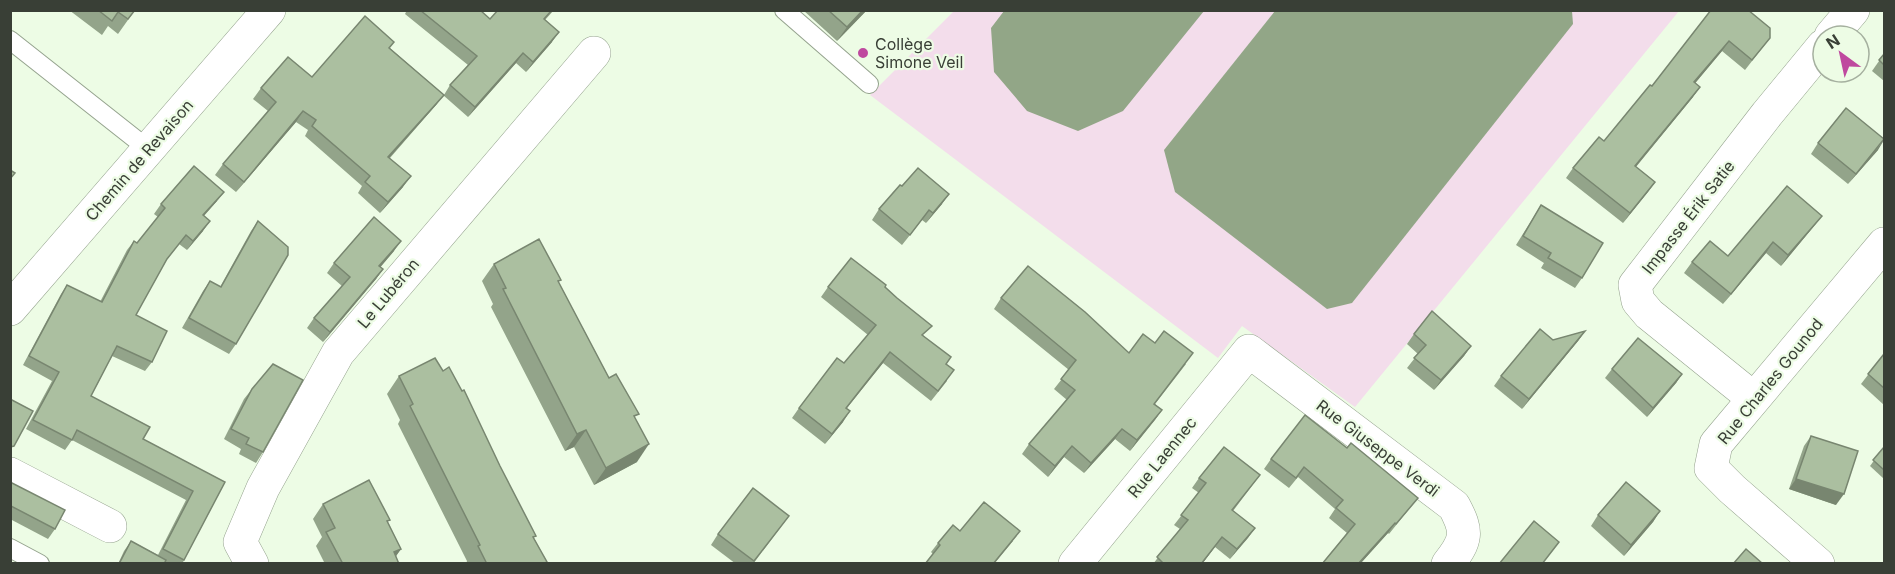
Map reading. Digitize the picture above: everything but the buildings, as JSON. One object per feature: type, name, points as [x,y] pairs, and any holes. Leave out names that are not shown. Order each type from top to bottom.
[{"type":"street","name":"Chemin de Revaison","points":[[10,309],[269,10]]},
{"type":"street","points":[[1842,24],[1853,10]]},
{"type":"street","name":"Le Lubéron","points":[[252,564],[240,542],[263,488],[338,353],[594,53]]},
{"type":"street","name":"Impasse Érik Satie","points":[[1753,398],[1648,314],[1638,301],[1635,285],[1811,61]]},
{"type":"street","name":"Rue Charles Gounod","points":[[1818,564],[1711,468],[1716,444],[1884,244]]},
{"type":"street","name":"Rue Laennec","points":[[1075,564],[1249,351]]},
{"type":"street","name":"Rue Giuseppe Verdi","points":[[1249,351],[1454,506],[1464,525],[1461,548],[1448,564]]},
{"type":"street","points":[[10,474],[110,526]]},
{"type":"lane","points":[[784,10],[869,84]]},
{"type":"lane","points":[[10,40],[148,149]]},
{"type":"lane","points":[[10,548],[40,564]]},
{"type":"shaded area","points":[[954,11],[1679,11],[1355,407],[1242,326],[1218,358],[870,95]]},
{"type":"shaded area","points":[[1004,11],[1204,11],[1123,111],[1078,131],[1027,111],[994,72],[991,28]]},
{"type":"shaded area","points":[[1275,11],[1572,11],[1573,24],[1352,303],[1327,309],[1175,192],[1164,150]]},
{"type":"place","name":"Collège Simone Veil","points":[[863,53]]}]
